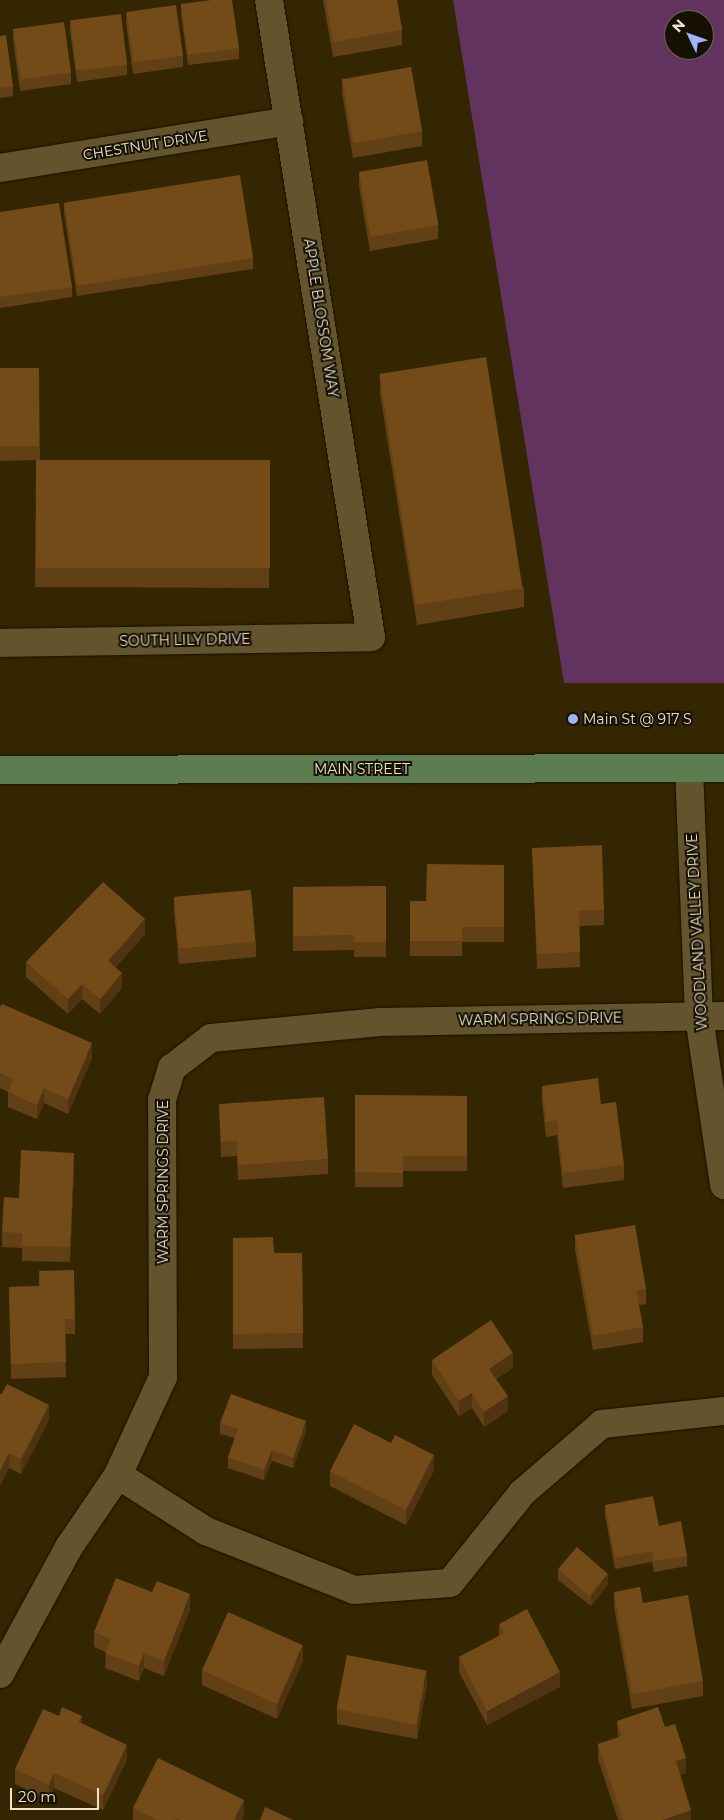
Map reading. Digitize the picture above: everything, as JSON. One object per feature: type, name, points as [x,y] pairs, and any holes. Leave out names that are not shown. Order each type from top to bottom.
[{"type":"main road","name":"MAIN STREET","points":[[0,770],[724,768]]},
{"type":"street","name":"APPLE BLOSSOM WAY","points":[[269,0],[371,637]]},
{"type":"street","name":"CHESTNUT DRIVE","points":[[0,168],[289,121]]},
{"type":"street","name":"SOUTH LILY DRIVE","points":[[0,643],[371,637]]},
{"type":"street","name":"WOODLAND VALLEY DRIVE","points":[[689,768],[712,1016],[724,1185]]},
{"type":"street","name":"WARM SPRINGS DRIVE","points":[[0,1674],[69,1547],[118,1474],[163,1377],[162,1100],[172,1068],[210,1038],[380,1022],[712,1016]]},
{"type":"street","points":[[118,1474],[206,1531],[354,1590],[450,1583],[522,1493],[602,1424],[724,1411]]},
{"type":"shaded area","points":[[453,0],[724,0],[724,683],[564,683]]},
{"type":"building","points":[[211,0],[232,0],[239,48],[188,55],[181,4]]},
{"type":"building","points":[[326,0],[397,0],[402,30],[333,42]]},
{"type":"building","points":[[176,5],[183,56],[134,62],[126,12]]},
{"type":"building","points":[[121,14],[127,65],[77,71],[70,20]]},
{"type":"building","points":[[64,22],[71,73],[21,80],[13,29]]},
{"type":"building","points":[[6,35],[13,86],[0,88],[0,36]]},
{"type":"building","points":[[411,67],[422,131],[353,143],[342,79]]},
{"type":"building","points":[[427,160],[438,225],[371,237],[359,172]]},
{"type":"building","points":[[240,175],[253,258],[77,286],[64,203]]},
{"type":"building","points":[[59,203],[72,287],[0,297],[0,212]]},
{"type":"building","points":[[486,357],[523,588],[416,605],[379,374]]},
{"type":"building","points":[[0,368],[39,368],[39,446],[0,446]]},
{"type":"building","points":[[36,460],[270,460],[270,568],[36,568]]},
{"type":"building","points":[[602,845],[604,910],[579,911],[580,952],[537,954],[532,848]]},
{"type":"building","points":[[427,864],[504,865],[504,927],[462,927],[462,941],[410,941],[410,901],[426,901]]},
{"type":"building","points":[[103,882],[145,919],[108,961],[122,973],[100,999],[82,984],[68,999],[26,962]]},
{"type":"building","points":[[386,886],[386,942],[354,942],[354,935],[293,936],[293,887]]},
{"type":"building","points":[[251,890],[256,942],[179,949],[174,897]]},
{"type":"building","points":[[2,1004],[92,1043],[68,1099],[44,1088],[37,1105],[8,1092],[13,1079],[0,1073],[0,1007]]},
{"type":"building","points":[[598,1078],[601,1104],[616,1102],[624,1165],[563,1173],[557,1120],[546,1122],[542,1086]]},
{"type":"building","points":[[355,1095],[467,1096],[467,1156],[403,1156],[403,1173],[355,1172]]},
{"type":"building","points":[[324,1097],[328,1159],[238,1165],[237,1141],[221,1142],[219,1104]]},
{"type":"building","points":[[21,1150],[74,1153],[70,1247],[22,1246],[22,1233],[2,1232],[4,1197],[19,1198]]},
{"type":"building","points":[[635,1225],[646,1289],[636,1290],[643,1327],[593,1336],[575,1235]]},
{"type":"building","points":[[273,1237],[274,1253],[302,1253],[303,1333],[233,1334],[233,1238]]},
{"type":"building","points":[[74,1270],[75,1319],[65,1319],[66,1362],[11,1364],[9,1287],[40,1286],[39,1271]]},
{"type":"building","points":[[491,1320],[513,1353],[489,1369],[508,1396],[484,1412],[472,1393],[459,1401],[432,1360]]},
{"type":"building","points":[[7,1384],[49,1405],[21,1459],[9,1453],[0,1471],[0,1394]]},
{"type":"building","points":[[231,1394],[306,1421],[293,1458],[272,1450],[264,1470],[228,1457],[238,1429],[220,1423]]},
{"type":"building","points":[[354,1424],[391,1443],[395,1435],[434,1455],[406,1510],[330,1471]]},
{"type":"building","points":[[653,1496],[659,1526],[681,1521],[687,1556],[654,1561],[652,1551],[615,1558],[605,1505]]},
{"type":"building","points":[[577,1547],[608,1574],[589,1596],[558,1569]]},
{"type":"building","points":[[116,1578],[152,1592],[157,1581],[190,1594],[164,1661],[144,1653],[139,1666],[105,1653],[111,1639],[94,1632]]},
{"type":"building","points":[[640,1587],[643,1603],[688,1595],[703,1681],[632,1694],[614,1592]]},
{"type":"building","points":[[527,1609],[560,1672],[487,1711],[459,1657],[504,1633],[499,1624]]},
{"type":"building","points":[[228,1612],[303,1645],[277,1704],[202,1670]]},
{"type":"building","points":[[347,1655],[427,1670],[416,1724],[337,1709]]},
{"type":"building","points":[[62,1707],[82,1716],[79,1722],[127,1745],[103,1795],[54,1773],[49,1785],[15,1769],[43,1709],[59,1716]]},
{"type":"building","points":[[658,1707],[665,1727],[675,1724],[686,1758],[676,1761],[691,1810],[662,1820],[623,1820],[598,1744],[622,1736],[617,1721]]},
{"type":"building","points":[[158,1758],[244,1800],[234,1820],[180,1820],[176,1818],[175,1820],[157,1820],[133,1808]]},
{"type":"building","points":[[265,1807],[293,1820],[260,1820]]},
{"type":"place","name":"Main St @ 917 S","points":[[573,719]]}]
